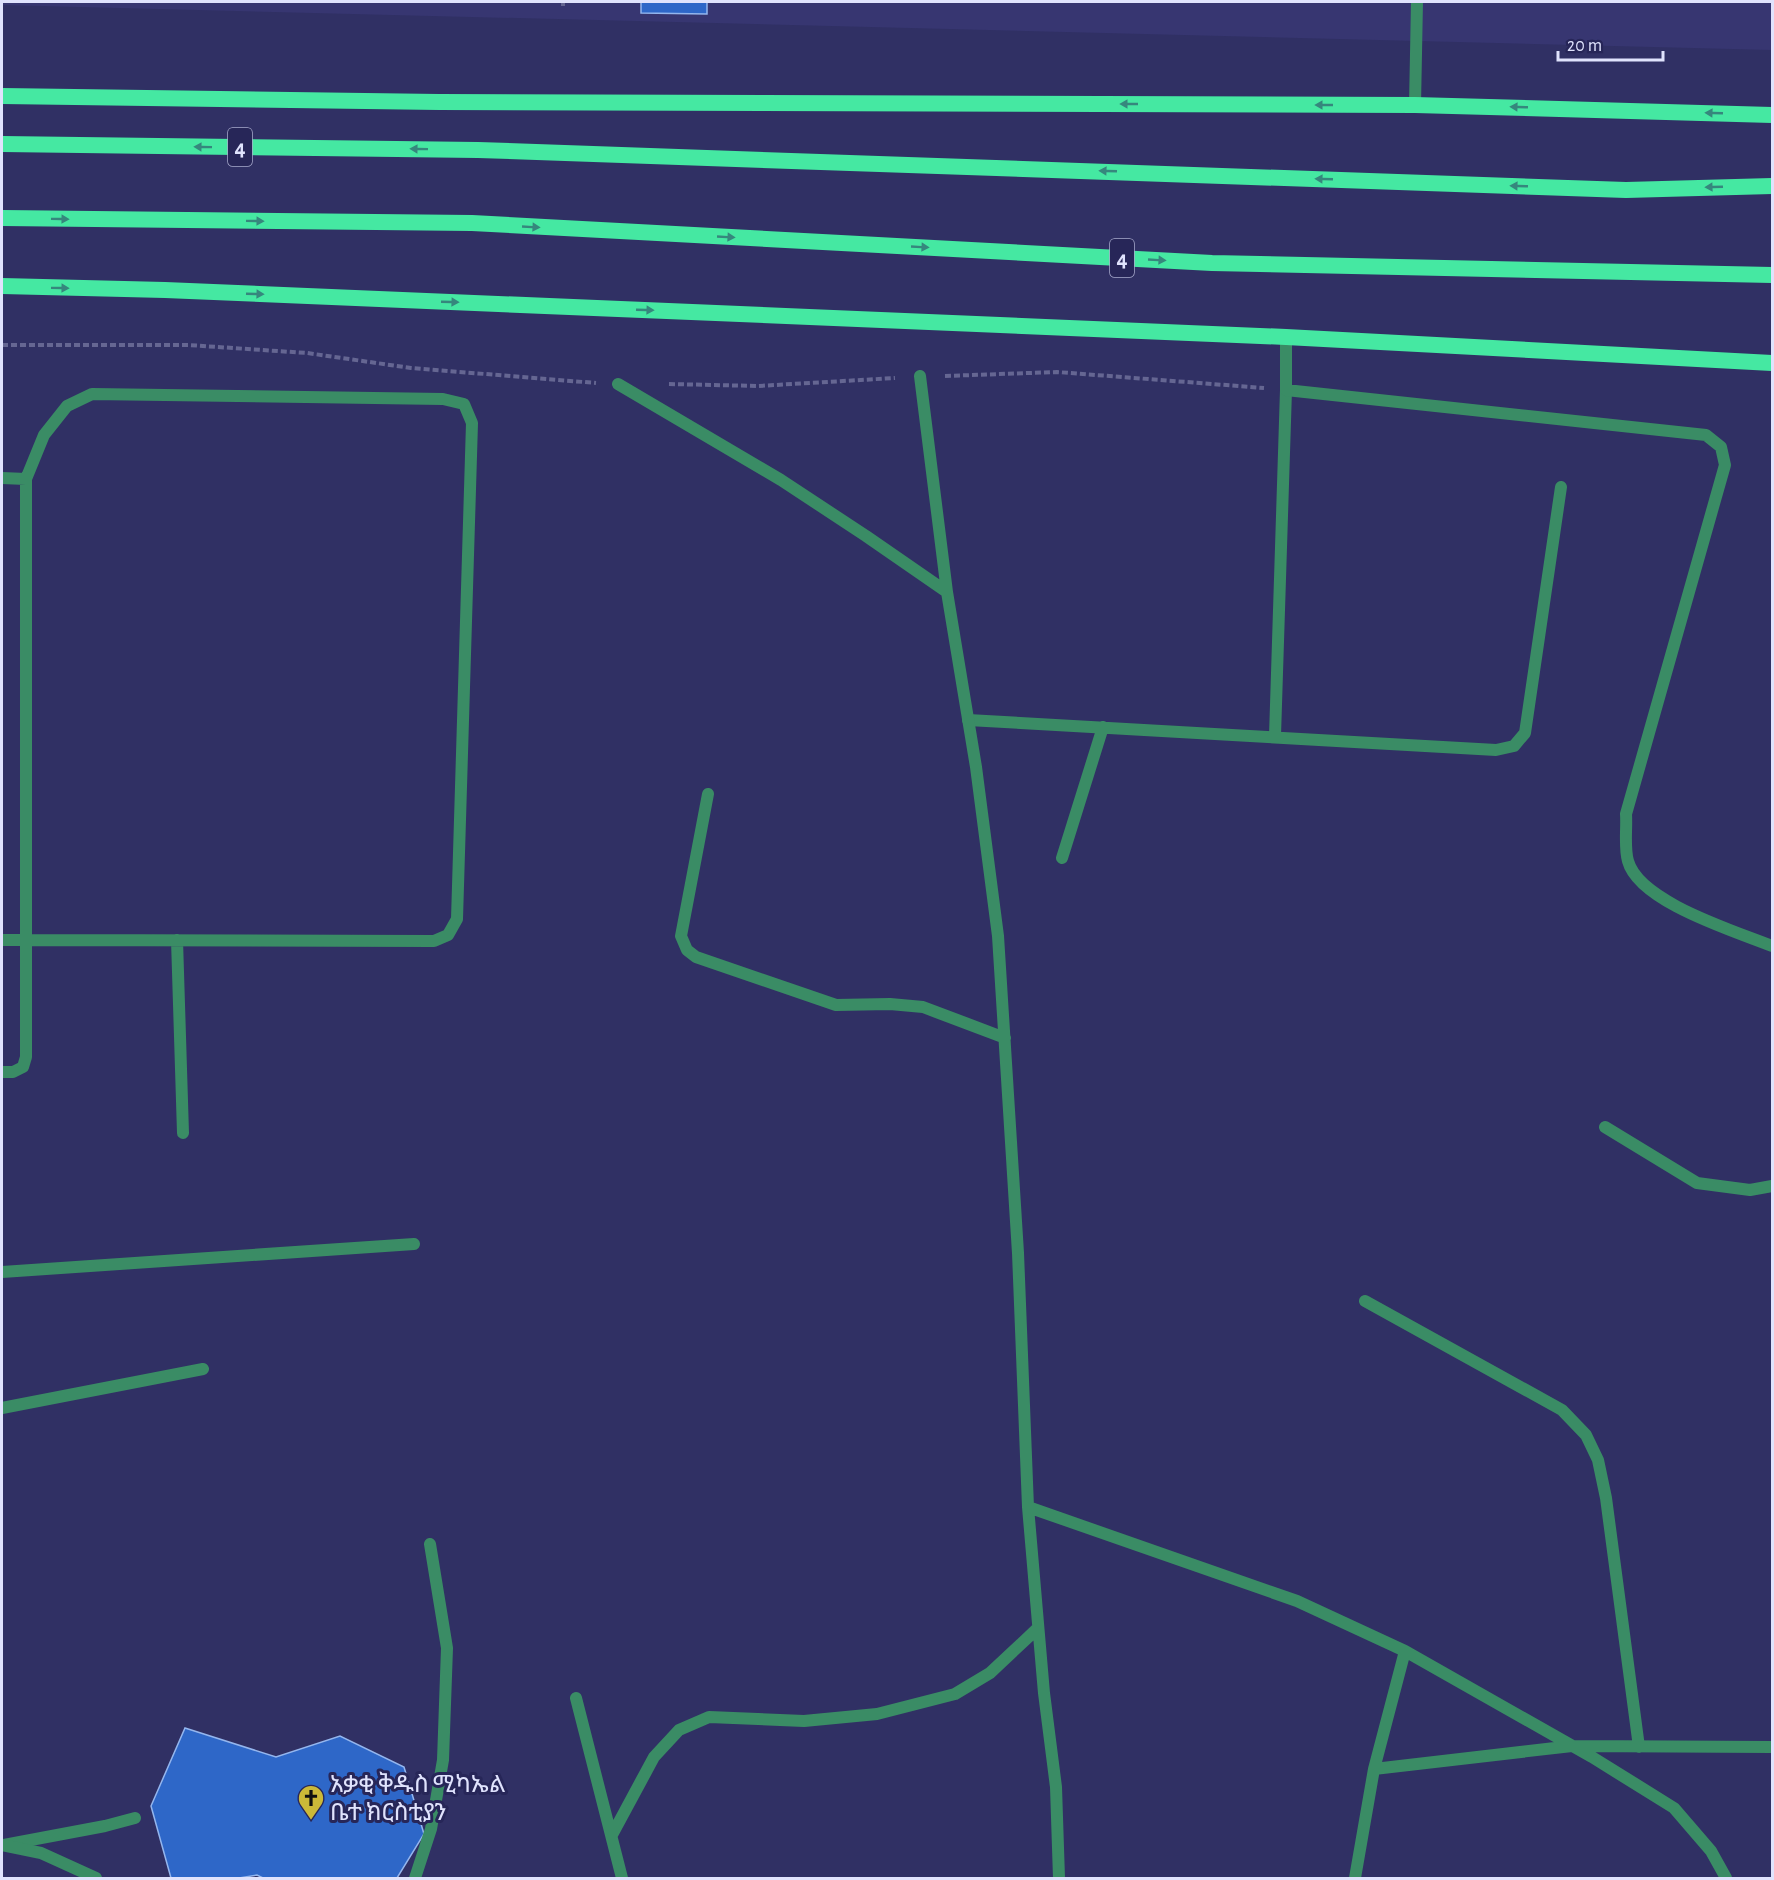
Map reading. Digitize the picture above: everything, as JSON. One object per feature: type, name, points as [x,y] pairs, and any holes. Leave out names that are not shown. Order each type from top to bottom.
[{"type":"highway","points":[[2,96],[439,102],[1415,105],[1773,115]]},
{"type":"highway","name":"4","points":[[2,144],[478,150],[1614,190],[1773,186]]},
{"type":"highway","name":"4","points":[[2,218],[472,224],[1212,263],[1773,275]]},
{"type":"highway","points":[[2,286],[199,291],[1286,337],[1773,363]]},
{"type":"street","points":[[1415,105],[1417,2]]},
{"type":"street","points":[[1275,736],[1286,337]]},
{"type":"street","points":[[920,376],[947,592],[968,720],[998,936],[1018,1253],[1028,1507],[1038,1628],[1056,1787],[1059,1878]]},
{"type":"street","points":[[618,384],[781,480],[947,592]]},
{"type":"street","points":[[1286,390],[1706,435],[1721,447],[1725,465],[1626,814],[1628,861],[1642,886],[1668,903],[1773,946]]},
{"type":"street","points":[[2,940],[26,940],[177,940],[434,941],[448,935],[457,919],[471,423],[464,404],[443,399],[92,394],[67,406],[44,435],[26,479],[26,940],[26,1057],[23,1067],[13,1072],[2,1072]]},
{"type":"street","points":[[2,478],[26,479]]},
{"type":"street","points":[[968,720],[1497,750],[1514,746],[1525,733],[1561,488]]},
{"type":"street","points":[[1062,858],[1103,727]]},
{"type":"street","points":[[708,794],[681,936],[687,950],[696,957],[836,1005],[890,1004],[923,1007],[1005,1038]]},
{"type":"street","points":[[177,940],[183,1133]]},
{"type":"street","points":[[1605,1127],[1697,1183],[1750,1190],[1773,1186]]},
{"type":"street","points":[[2,1272],[414,1244]]},
{"type":"street","points":[[1365,1301],[1562,1410],[1586,1435],[1598,1460],[1606,1498],[1639,1747]]},
{"type":"street","points":[[2,1408],[203,1369]]},
{"type":"street","points":[[1028,1507],[1297,1601],[1405,1651],[1572,1746],[1674,1808],[1711,1851],[1726,1878]]},
{"type":"street","points":[[415,1878],[431,1829],[443,1760],[447,1648],[430,1544]]},
{"type":"street","points":[[612,1835],[654,1757],[679,1730],[709,1717],[804,1721],[877,1714],[955,1694],[990,1673],[1038,1628]]},
{"type":"street","points":[[1355,1878],[1374,1769],[1405,1651]]},
{"type":"street","points":[[576,1698],[622,1878]]},
{"type":"street","points":[[1374,1769],[1572,1746],[1773,1747]]},
{"type":"street","points":[[2,1845],[105,1826],[135,1818]]},
{"type":"street","points":[[2,1845],[41,1853],[96,1878]]},
{"type":"shaded area","points":[[2,2],[1772,2],[1772,50],[2,5]]},
{"type":"building","points":[[641,2],[707,2],[707,14],[641,13]]},
{"type":"building","points":[[185,1728],[276,1757],[340,1736],[404,1767],[424,1834],[397,1878],[263,1878],[257,1875],[239,1878],[171,1878],[151,1806]]},
{"type":"place","name":"አቃቂ ቅዱስ ሚካኤል ቤተ ክርስቲያን","points":[[311,1821]]}]
